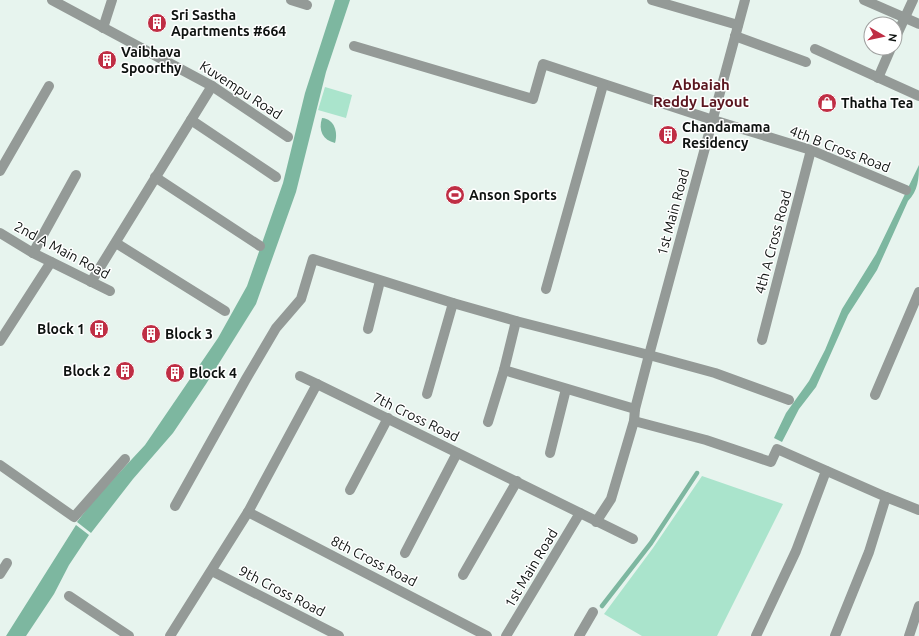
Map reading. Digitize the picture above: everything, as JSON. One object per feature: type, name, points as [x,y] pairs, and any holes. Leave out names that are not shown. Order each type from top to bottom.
[{"type":"street","name":"Kuvempu Road","points":[[52,0],[212,86],[288,137]]},
{"type":"street","points":[[103,28],[112,0]]},
{"type":"street","points":[[291,0],[307,6]]},
{"type":"street","points":[[652,0],[738,25]]},
{"type":"street","name":"1st Main Road","points":[[596,522],[611,499],[634,421],[635,409],[649,355],[745,0]]},
{"type":"street","points":[[864,0],[919,24]]},
{"type":"street","points":[[903,22],[913,0]]},
{"type":"street","points":[[735,36],[806,62]]},
{"type":"street","name":"4th B Cross Road","points":[[354,46],[533,99],[543,64],[603,85],[811,150],[906,190]]},
{"type":"street","points":[[815,50],[919,96]]},
{"type":"street","points":[[878,78],[888,56]]},
{"type":"street","points":[[546,289],[603,85]]},
{"type":"street","points":[[0,171],[49,86]]},
{"type":"street","points":[[91,282],[212,86]]},
{"type":"street","points":[[191,120],[276,178]]},
{"type":"street","name":"4th A Cross Road","points":[[762,340],[811,150]]},
{"type":"street","points":[[33,253],[76,175]]},
{"type":"street","points":[[155,177],[260,246]]},
{"type":"street","name":"2nd A Main Road","points":[[0,233],[33,253],[110,291]]},
{"type":"street","points":[[116,243],[225,312]]},
{"type":"street","points":[[175,506],[276,328],[301,299],[313,259],[380,281],[516,321],[715,373],[789,400]]},
{"type":"street","points":[[0,341],[51,262]]},
{"type":"street","points":[[368,329],[380,281]]},
{"type":"street","points":[[875,395],[919,292]]},
{"type":"street","points":[[427,394],[453,303]]},
{"type":"street","points":[[488,422],[504,370],[516,321]]},
{"type":"street","points":[[504,370],[635,409]]},
{"type":"street","name":"7th Cross Road","points":[[300,376],[633,539]]},
{"type":"street","points":[[170,636],[248,512],[317,384]]},
{"type":"street","points":[[550,453],[566,389]]},
{"type":"street","points":[[350,490],[388,418]]},
{"type":"street","points":[[634,421],[706,440],[771,462],[777,449],[919,510]]},
{"type":"street","points":[[405,553],[457,453]]},
{"type":"street","points":[[0,465],[74,517],[125,459]]},
{"type":"street","points":[[756,636],[796,551],[826,471]]},
{"type":"street","points":[[463,575],[517,481]]},
{"type":"street","points":[[835,636],[869,552],[886,497]]},
{"type":"street","name":"8th Cross Road","points":[[248,512],[488,636]]},
{"type":"street","name":"1st Main Road","points":[[506,636],[580,514]]},
{"type":"street","points":[[0,574],[7,563]]},
{"type":"street","name":"9th Cross Road","points":[[212,571],[339,636]]},
{"type":"street","points":[[69,596],[129,636]]},
{"type":"street","points":[[909,636],[919,606]]},
{"type":"street","points":[[579,636],[593,612]]},
{"type":"shaded area","points":[[335,0],[350,0],[326,72],[296,192],[256,304],[206,384],[173,433],[133,479],[91,533],[77,522],[93,501],[145,445],[218,338],[247,286],[283,183],[305,93]]},
{"type":"shaded area","points":[[325,87],[352,95],[346,118],[318,110]]},
{"type":"shaded area","points":[[322,118],[333,124],[336,131],[335,143],[327,140],[322,134]]},
{"type":"shaded area","points":[[919,165],[916,189],[908,201],[877,270],[848,315],[816,387],[799,409],[782,442],[774,438],[786,413],[809,381],[825,350],[842,309],[876,254]]},
{"type":"shaded area","points":[[702,476],[783,504],[717,636],[642,636],[604,614],[653,548]]},
{"type":"shaded area","points":[[76,525],[89,535],[69,565],[54,594],[26,636],[6,636]]},
{"type":"waterway","points":[[602,606],[651,543],[697,473]]},
{"type":"place","name":"Sri Sastha Apartments #664","points":[[157,23]]},
{"type":"place","name":"Vaibhava Spoorthy","points":[[107,60]]},
{"type":"place","name":"Thatha Tea","points":[[827,103]]},
{"type":"place","name":"Chandamama Residency","points":[[668,135]]},
{"type":"place","name":"Anson Sports","points":[[455,195]]},
{"type":"place","name":"Block 1","points":[[99,329]]},
{"type":"place","name":"Block 3","points":[[151,334]]},
{"type":"place","name":"Block 2","points":[[125,371]]},
{"type":"place","name":"Block 4","points":[[175,373]]},
{"type":"district","name":"Abbaiah Reddy Layout","points":[[701,94]]}]
